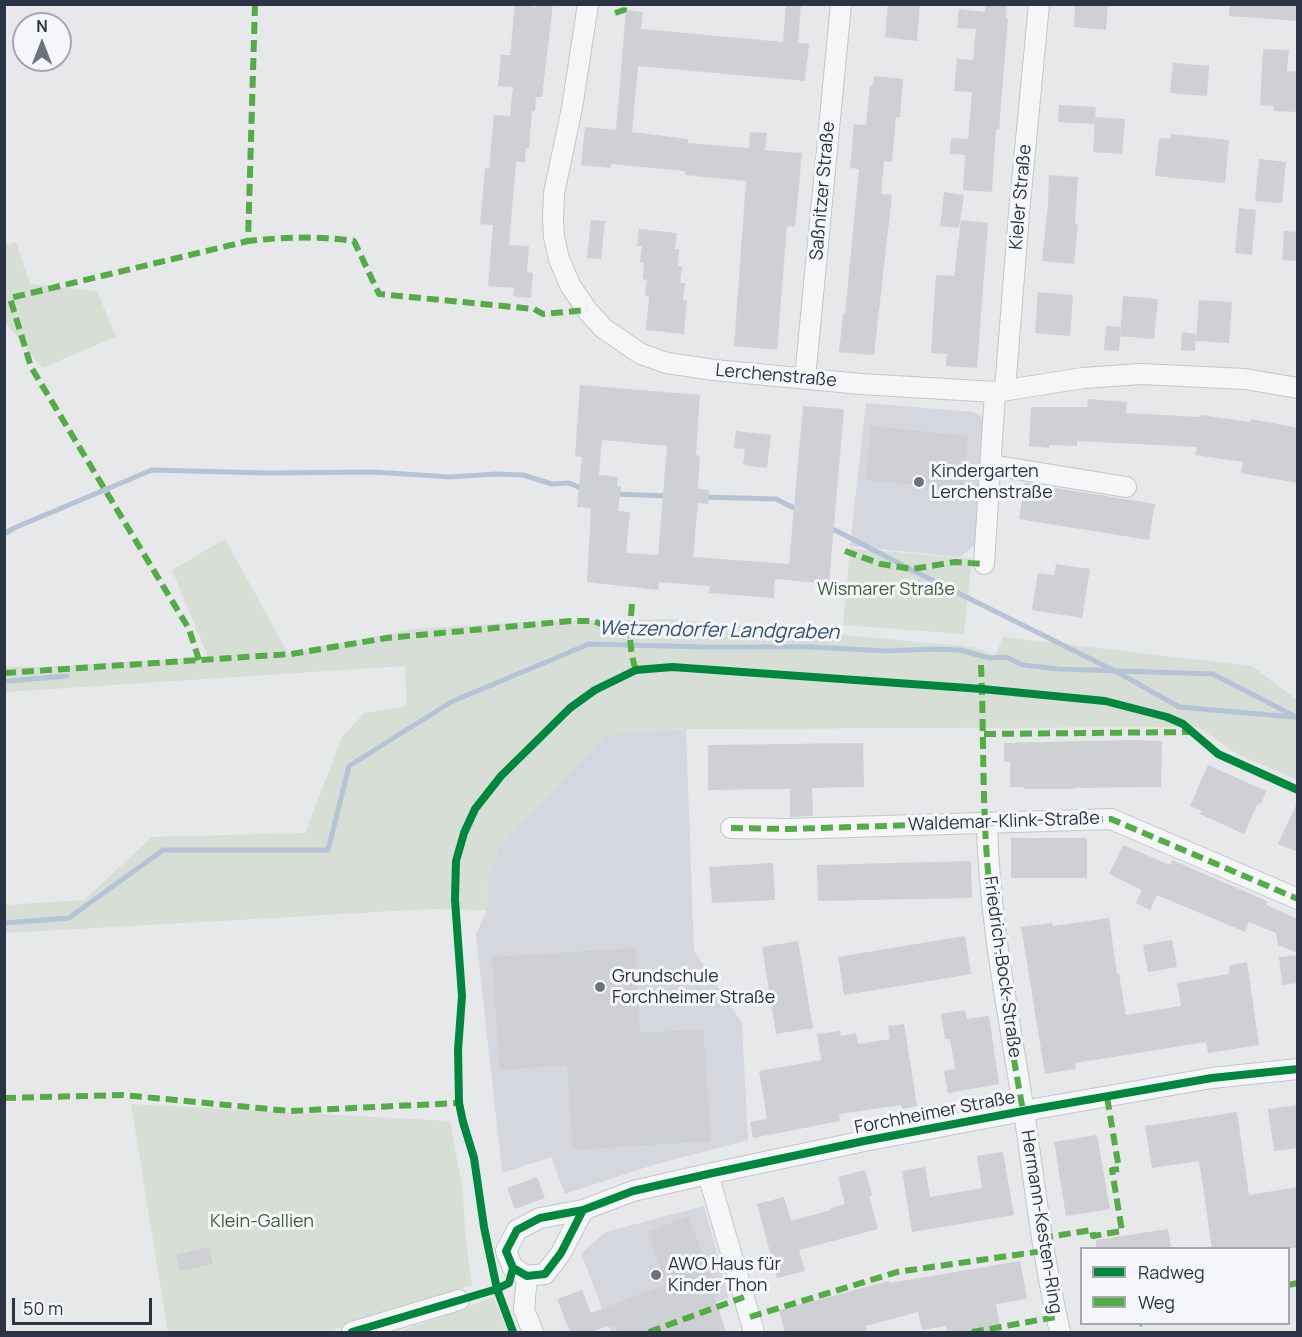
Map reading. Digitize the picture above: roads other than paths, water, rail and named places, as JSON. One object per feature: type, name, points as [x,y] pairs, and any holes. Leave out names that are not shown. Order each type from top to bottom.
[{"type":"street","name":"Lerchenstraße","points":[[588,4],[572,108],[554,193],[552,218],[559,259],[570,285],[587,310],[603,327],[641,354],[667,363],[714,370],[1000,391],[1083,378],[1141,374],[1245,379],[1298,388]]},
{"type":"street","name":"Saßnitzer Straße","points":[[805,378],[841,4]]},
{"type":"street","name":"Kieler Straße","points":[[1000,391],[1039,4]]},
{"type":"street","points":[[984,564],[991,465],[1000,391]]},
{"type":"street","points":[[991,465],[1126,487]]},
{"type":"street","name":"Waldemar-Klink-Straße","points":[[731,828],[787,829],[1112,819],[1298,898]]},
{"type":"street","name":"Friedrich-Bock-Straße","points":[[987,823],[992,914],[1023,1111]]},
{"type":"street","name":"Forchheimer Straße","points":[[527,1276],[513,1268],[506,1251],[517,1230],[540,1218],[583,1210],[633,1191],[864,1141],[1023,1111],[1212,1078],[1298,1069]]},
{"type":"street","name":"Hermann-Kesten-Ring","points":[[1023,1111],[1041,1243],[1060,1332]]},
{"type":"street","points":[[708,1174],[754,1332]]},
{"type":"street","points":[[533,1332],[524,1310],[527,1276],[545,1274],[561,1253],[583,1210]]},
{"type":"street","points":[[352,1332],[459,1300]]},
{"type":"waterway","name":"Wetzendorfer Landgraben","points":[[4,534],[152,470],[267,473],[374,472],[450,477],[523,475],[552,484],[569,483],[585,490]]},
{"type":"waterway","name":"Wetzendorfer Landgraben","points":[[615,494],[669,496]]},
{"type":"waterway","name":"Wetzendorfer Landgraben","points":[[702,497],[776,499],[798,510]]},
{"type":"waterway","name":"Wetzendorfer Landgraben","points":[[827,526],[1119,673],[1179,707],[1293,717]]},
{"type":"waterway","name":"Wetzendorfer Landgraben","points":[[4,923],[69,918],[163,850],[328,850],[349,766],[451,702],[589,644],[811,647],[887,651],[960,650],[989,658],[1006,657],[1023,665],[1059,669],[1213,674],[1298,718]]},
{"type":"waterway","points":[[8,681],[67,676]]},
{"type":"place","name":"Kindergarten Lerchenstraße","points":[[919,482]]},
{"type":"place","name":"Grundschule Forchheimer Straße","points":[[600,987]]},
{"type":"place","name":"AWO Haus für Kinder Thon","points":[[656,1275]]},
{"type":"park label","name":"Wismarer Straße","points":[[886,590]]},
{"type":"park label","name":"Klein-Gallien","points":[[262,1222]]}]
